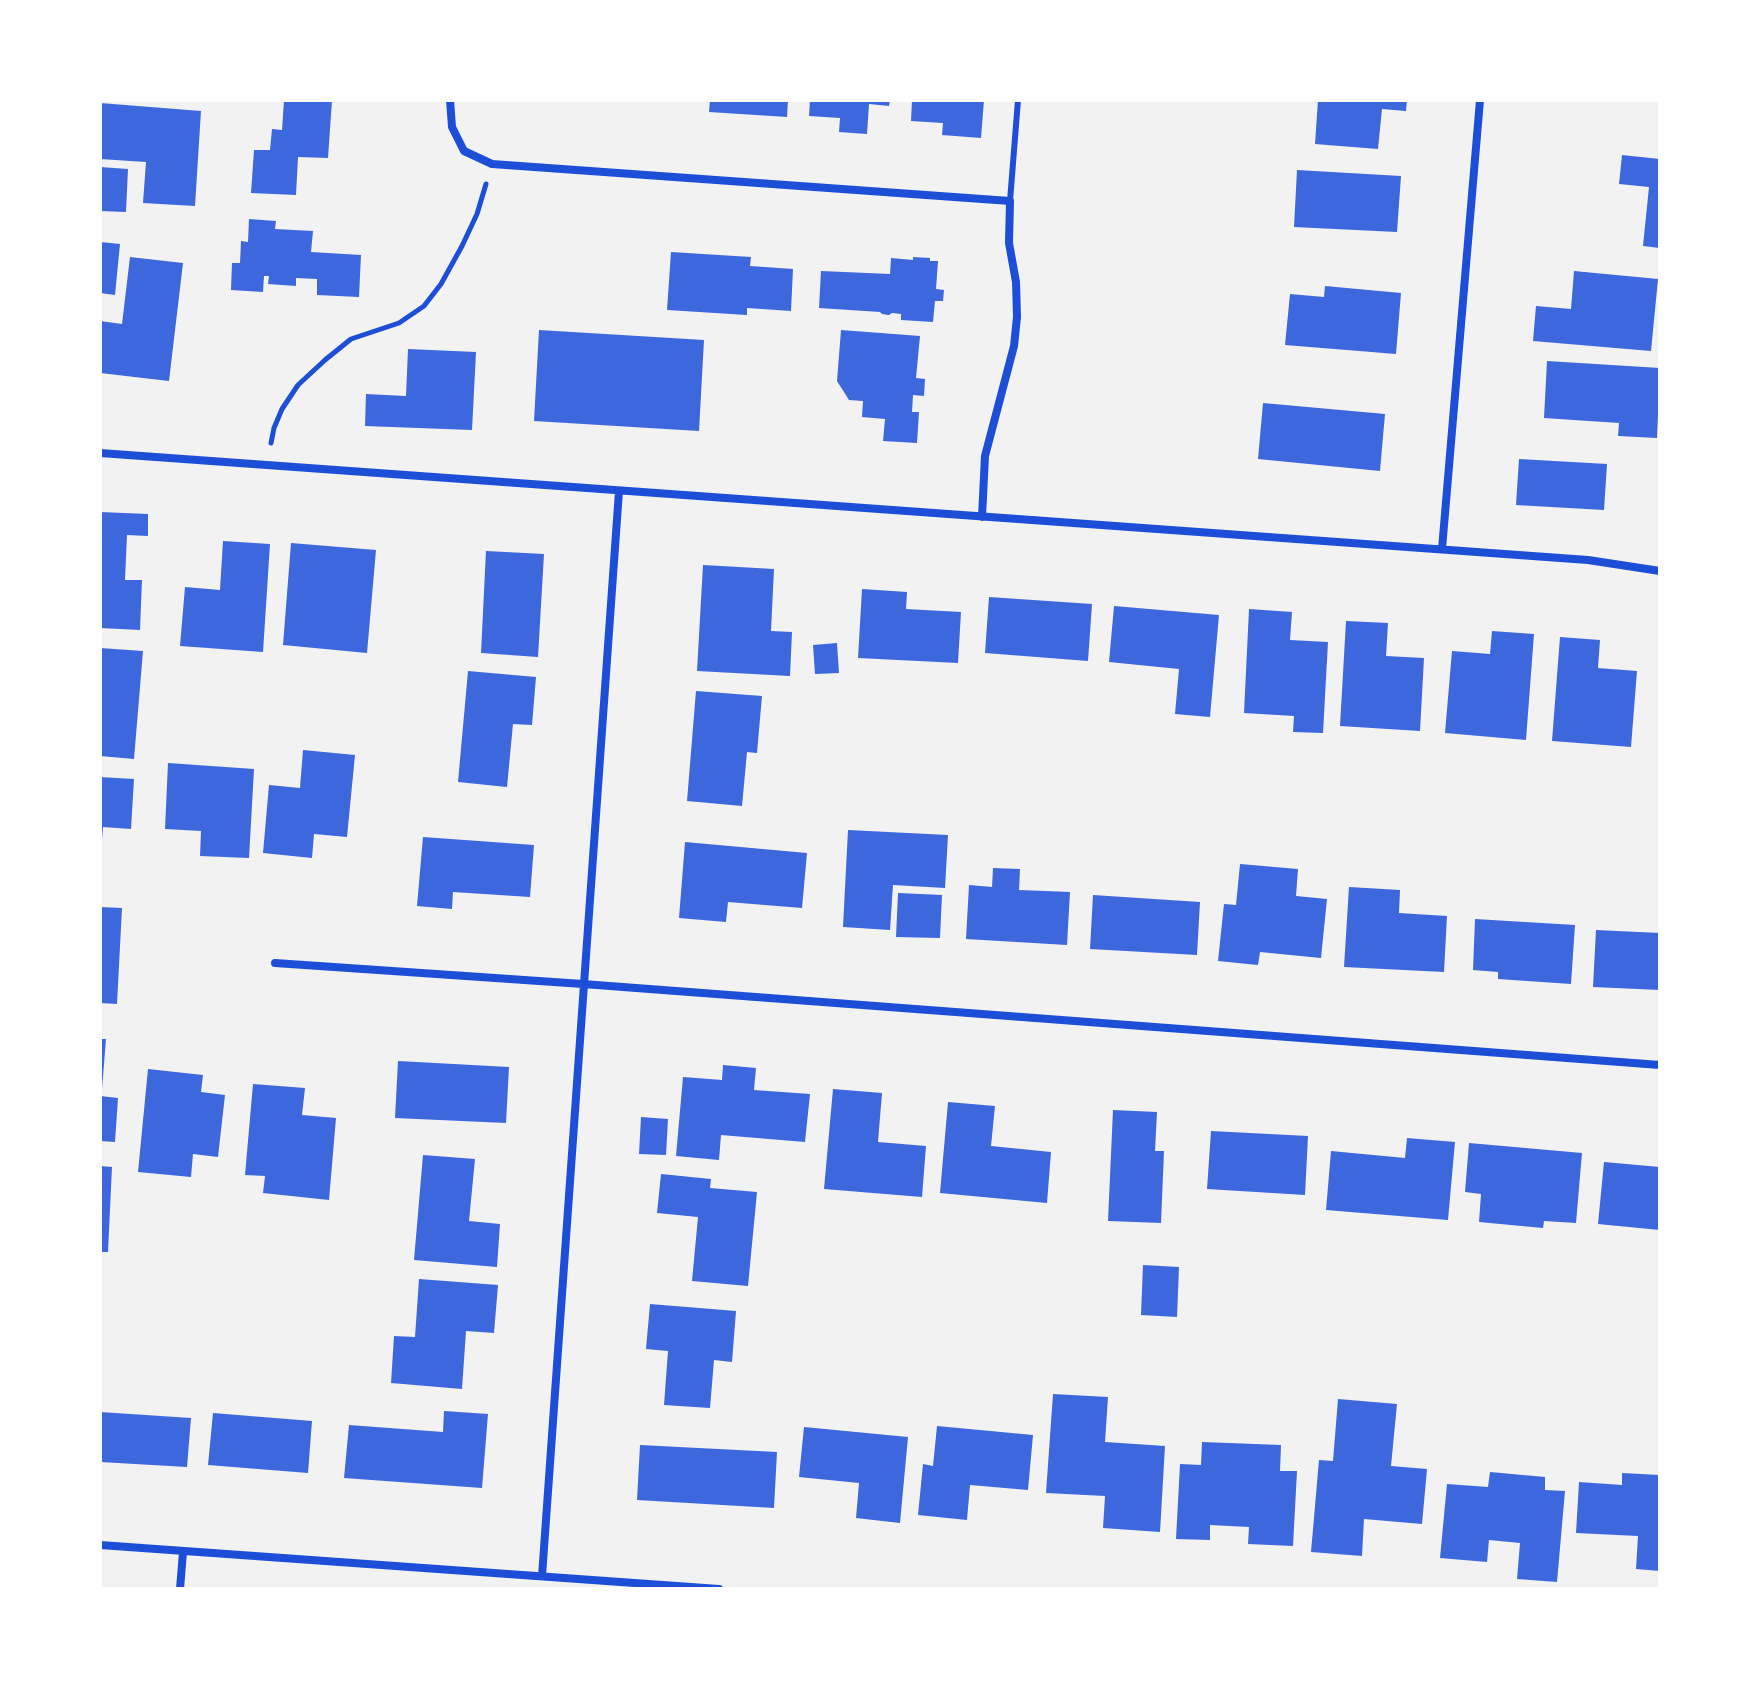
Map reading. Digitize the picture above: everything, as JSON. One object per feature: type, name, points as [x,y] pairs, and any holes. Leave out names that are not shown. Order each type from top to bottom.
[{"type":"street","points":[[450,100],[452,127],[464,151],[492,164],[1010,201],[1009,243],[1016,282],[1017,317],[1014,346],[985,456],[982,517]]},
{"type":"street","points":[[1442,549],[1480,100]]},
{"type":"street","points":[[100,453],[1588,560],[1660,571]]},
{"type":"street","points":[[542,1576],[619,491]]},
{"type":"street","points":[[275,963],[1660,1065]]},
{"type":"street","points":[[100,1545],[719,1589]]},
{"type":"street","points":[[180,1589],[183,1552]]},
{"type":"lane","points":[[1010,201],[1018,100]]},
{"type":"path","points":[[268,465],[274,428],[298,385],[351,339],[399,323],[424,306],[441,284],[477,214],[492,164]]},
{"type":"building","points":[[284,100],[332,100],[328,158],[298,157],[296,195],[251,193],[254,150],[270,150],[272,129],[282,130]]},
{"type":"building","points":[[710,100],[788,100],[787,117],[709,112]]},
{"type":"building","points":[[810,100],[890,100],[889,106],[869,104],[867,134],[839,132],[840,118],[809,116]]},
{"type":"building","points":[[912,100],[984,100],[981,138],[942,135],[943,123],[911,121]]},
{"type":"building","points":[[1318,100],[1407,100],[1406,111],[1382,109],[1378,149],[1315,144]]},
{"type":"building","points":[[100,103],[201,111],[195,206],[143,203],[146,162],[100,159]]},
{"type":"building","points":[[1622,155],[1660,159],[1660,248],[1643,246],[1649,187],[1619,184]]},
{"type":"building","points":[[100,167],[128,169],[126,212],[100,211]]},
{"type":"building","points":[[1297,170],[1401,176],[1397,232],[1294,227]]},
{"type":"building","points":[[249,219],[276,221],[275,229],[313,231],[311,252],[361,255],[359,297],[317,295],[317,279],[296,278],[296,286],[268,284],[269,276],[264,276],[263,292],[231,290],[232,263],[240,263],[241,241],[248,242]]},
{"type":"building","points":[[100,242],[120,244],[115,295],[100,293]]},
{"type":"building","points":[[671,252],[751,257],[750,266],[793,269],[791,311],[747,308],[747,315],[667,310]]},
{"type":"building","points":[[130,257],[183,263],[169,381],[100,373],[100,321],[122,324]]},
{"type":"building","points":[[913,257],[938,261],[936,289],[944,290],[943,301],[935,301],[933,322],[901,320],[901,314],[819,308],[821,271],[890,274],[891,258],[913,260]]},
{"type":"building","points":[[1574,271],[1658,279],[1651,351],[1533,341],[1536,306],[1571,309]]},
{"type":"building","points":[[1325,286],[1401,293],[1396,354],[1285,345],[1290,294],[1324,297]]},
{"type":"building","points":[[539,330],[704,340],[699,431],[534,421]]},
{"type":"building","points":[[841,330],[920,336],[916,378],[925,379],[924,396],[913,395],[912,412],[919,412],[917,443],[883,441],[885,419],[862,417],[863,401],[849,400],[837,381]]},
{"type":"building","points":[[408,349],[476,352],[472,430],[365,426],[366,394],[406,396]]},
{"type":"building","points":[[1547,361],[1660,368],[1657,438],[1618,436],[1619,423],[1544,418]]},
{"type":"building","points":[[1263,403],[1385,414],[1380,471],[1258,459]]},
{"type":"building","points":[[1519,459],[1607,464],[1604,510],[1516,505]]},
{"type":"building","points":[[100,512],[148,514],[148,536],[127,535],[125,580],[142,580],[140,630],[100,628]]},
{"type":"building","points":[[223,541],[270,544],[263,652],[180,646],[185,587],[220,590]]},
{"type":"building","points":[[291,543],[376,550],[367,653],[283,645]]},
{"type":"building","points":[[486,551],[544,554],[538,657],[481,653]]},
{"type":"building","points":[[703,565],[774,569],[771,631],[792,632],[790,676],[697,671]]},
{"type":"building","points":[[862,589],[907,592],[906,609],[961,612],[958,663],[858,658]]},
{"type":"building","points":[[989,597],[1092,604],[1088,661],[985,653]]},
{"type":"building","points":[[1114,606],[1219,615],[1210,717],[1175,714],[1179,669],[1109,662]]},
{"type":"building","points":[[1249,609],[1292,612],[1290,640],[1328,642],[1323,733],[1293,732],[1294,716],[1244,713]]},
{"type":"building","points":[[1346,621],[1388,623],[1386,656],[1424,658],[1420,731],[1340,726]]},
{"type":"building","points":[[1492,631],[1534,634],[1526,740],[1445,733],[1452,651],[1490,654]]},
{"type":"building","points":[[1560,637],[1600,640],[1598,668],[1637,671],[1631,747],[1552,741]]},
{"type":"building","points":[[837,643],[839,673],[815,674],[813,645]]},
{"type":"building","points":[[100,648],[143,651],[134,759],[100,756]]},
{"type":"building","points":[[468,671],[536,677],[532,725],[513,724],[507,787],[458,782]]},
{"type":"building","points":[[696,691],[762,696],[757,753],[747,752],[742,806],[687,801]]},
{"type":"building","points":[[303,750],[355,755],[347,837],[314,834],[312,858],[263,853],[269,785],[300,788]]},
{"type":"building","points":[[168,763],[254,769],[249,858],[200,856],[201,831],[165,829]]},
{"type":"building","points":[[100,777],[134,779],[131,829],[103,827],[102,840],[100,840]]},
{"type":"building","points":[[848,830],[948,835],[945,888],[893,885],[890,930],[843,927]]},
{"type":"building","points":[[423,837],[534,845],[530,897],[453,892],[452,909],[417,906]]},
{"type":"building","points":[[685,842],[807,853],[802,908],[728,902],[726,922],[679,918]]},
{"type":"building","points":[[1240,864],[1298,869],[1296,896],[1327,899],[1321,958],[1260,952],[1258,965],[1218,961],[1224,904],[1236,905]]},
{"type":"building","points":[[993,868],[1020,869],[1019,890],[1070,892],[1067,945],[966,939],[969,885],[992,887]]},
{"type":"building","points":[[1349,887],[1400,890],[1399,913],[1447,916],[1444,972],[1344,967]]},
{"type":"building","points":[[898,893],[942,895],[940,938],[896,937]]},
{"type":"building","points":[[1093,895],[1200,902],[1197,955],[1090,949]]},
{"type":"building","points":[[100,907],[122,908],[117,1004],[100,1003]]},
{"type":"building","points":[[1475,919],[1575,925],[1571,984],[1498,979],[1498,972],[1473,970]]},
{"type":"building","points":[[1596,930],[1660,933],[1660,990],[1593,987]]},
{"type":"building","points":[[100,1039],[106,1039],[102,1089],[100,1089]]},
{"type":"building","points":[[398,1061],[509,1067],[506,1123],[395,1118]]},
{"type":"building","points":[[723,1065],[756,1068],[754,1090],[810,1094],[805,1142],[721,1135],[719,1160],[676,1156],[683,1077],[722,1080]]},
{"type":"building","points":[[148,1069],[203,1075],[201,1092],[225,1095],[218,1157],[193,1154],[191,1177],[138,1172]]},
{"type":"building","points":[[253,1084],[305,1088],[302,1115],[336,1118],[329,1200],[263,1193],[265,1176],[245,1175]]},
{"type":"building","points":[[833,1089],[882,1093],[878,1142],[926,1146],[922,1197],[824,1189]]},
{"type":"building","points":[[100,1096],[118,1098],[115,1142],[100,1141]]},
{"type":"building","points":[[948,1102],[995,1106],[991,1146],[1051,1152],[1047,1203],[940,1193]]},
{"type":"building","points":[[1113,1110],[1157,1112],[1155,1151],[1164,1151],[1161,1223],[1108,1221]]},
{"type":"building","points":[[641,1117],[668,1119],[666,1155],[639,1154]]},
{"type":"building","points":[[1211,1131],[1308,1136],[1305,1195],[1207,1189]]},
{"type":"building","points":[[1407,1138],[1455,1142],[1448,1220],[1326,1210],[1331,1151],[1405,1158]]},
{"type":"building","points":[[1469,1143],[1582,1153],[1576,1223],[1544,1221],[1543,1228],[1479,1222],[1481,1194],[1465,1192]]},
{"type":"building","points":[[423,1155],[475,1159],[469,1221],[500,1224],[497,1267],[414,1260]]},
{"type":"building","points":[[1604,1162],[1660,1167],[1660,1230],[1598,1224]]},
{"type":"building","points":[[100,1166],[112,1167],[108,1252],[100,1252]]},
{"type":"building","points":[[661,1174],[711,1179],[710,1188],[757,1192],[748,1286],[692,1281],[698,1217],[657,1213]]},
{"type":"building","points":[[1143,1265],[1179,1267],[1177,1317],[1141,1315]]},
{"type":"building","points":[[419,1279],[498,1285],[494,1333],[466,1331],[462,1389],[391,1383],[394,1336],[415,1337]]},
{"type":"building","points":[[650,1304],[736,1311],[732,1362],[714,1360],[710,1408],[664,1405],[668,1351],[646,1349]]},
{"type":"building","points":[[1053,1394],[1108,1397],[1105,1442],[1165,1446],[1160,1532],[1103,1528],[1105,1496],[1046,1493]]},
{"type":"building","points":[[1338,1399],[1397,1404],[1391,1466],[1427,1469],[1422,1524],[1364,1519],[1362,1556],[1311,1552],[1319,1460],[1333,1461]]},
{"type":"building","points":[[444,1411],[488,1414],[482,1488],[344,1478],[349,1425],[443,1432]]},
{"type":"building","points":[[100,1412],[191,1418],[187,1467],[100,1462]]},
{"type":"building","points":[[213,1413],[312,1421],[308,1473],[208,1465]]},
{"type":"building","points":[[937,1426],[1033,1435],[1028,1490],[970,1485],[967,1520],[918,1515],[923,1464],[933,1466]]},
{"type":"building","points":[[804,1427],[908,1437],[900,1523],[856,1518],[859,1483],[799,1477]]},
{"type":"building","points":[[1202,1442],[1281,1445],[1280,1471],[1297,1471],[1293,1546],[1248,1544],[1249,1527],[1210,1525],[1210,1540],[1176,1539],[1180,1464],[1201,1465]]},
{"type":"building","points":[[640,1445],[777,1452],[774,1508],[637,1500]]},
{"type":"building","points":[[1490,1472],[1545,1477],[1545,1490],[1565,1491],[1557,1582],[1517,1579],[1520,1543],[1489,1540],[1487,1562],[1440,1558],[1447,1484],[1488,1487]]},
{"type":"building","points":[[1622,1473],[1660,1475],[1660,1571],[1636,1569],[1638,1536],[1576,1533],[1579,1482],[1622,1485]]}]
